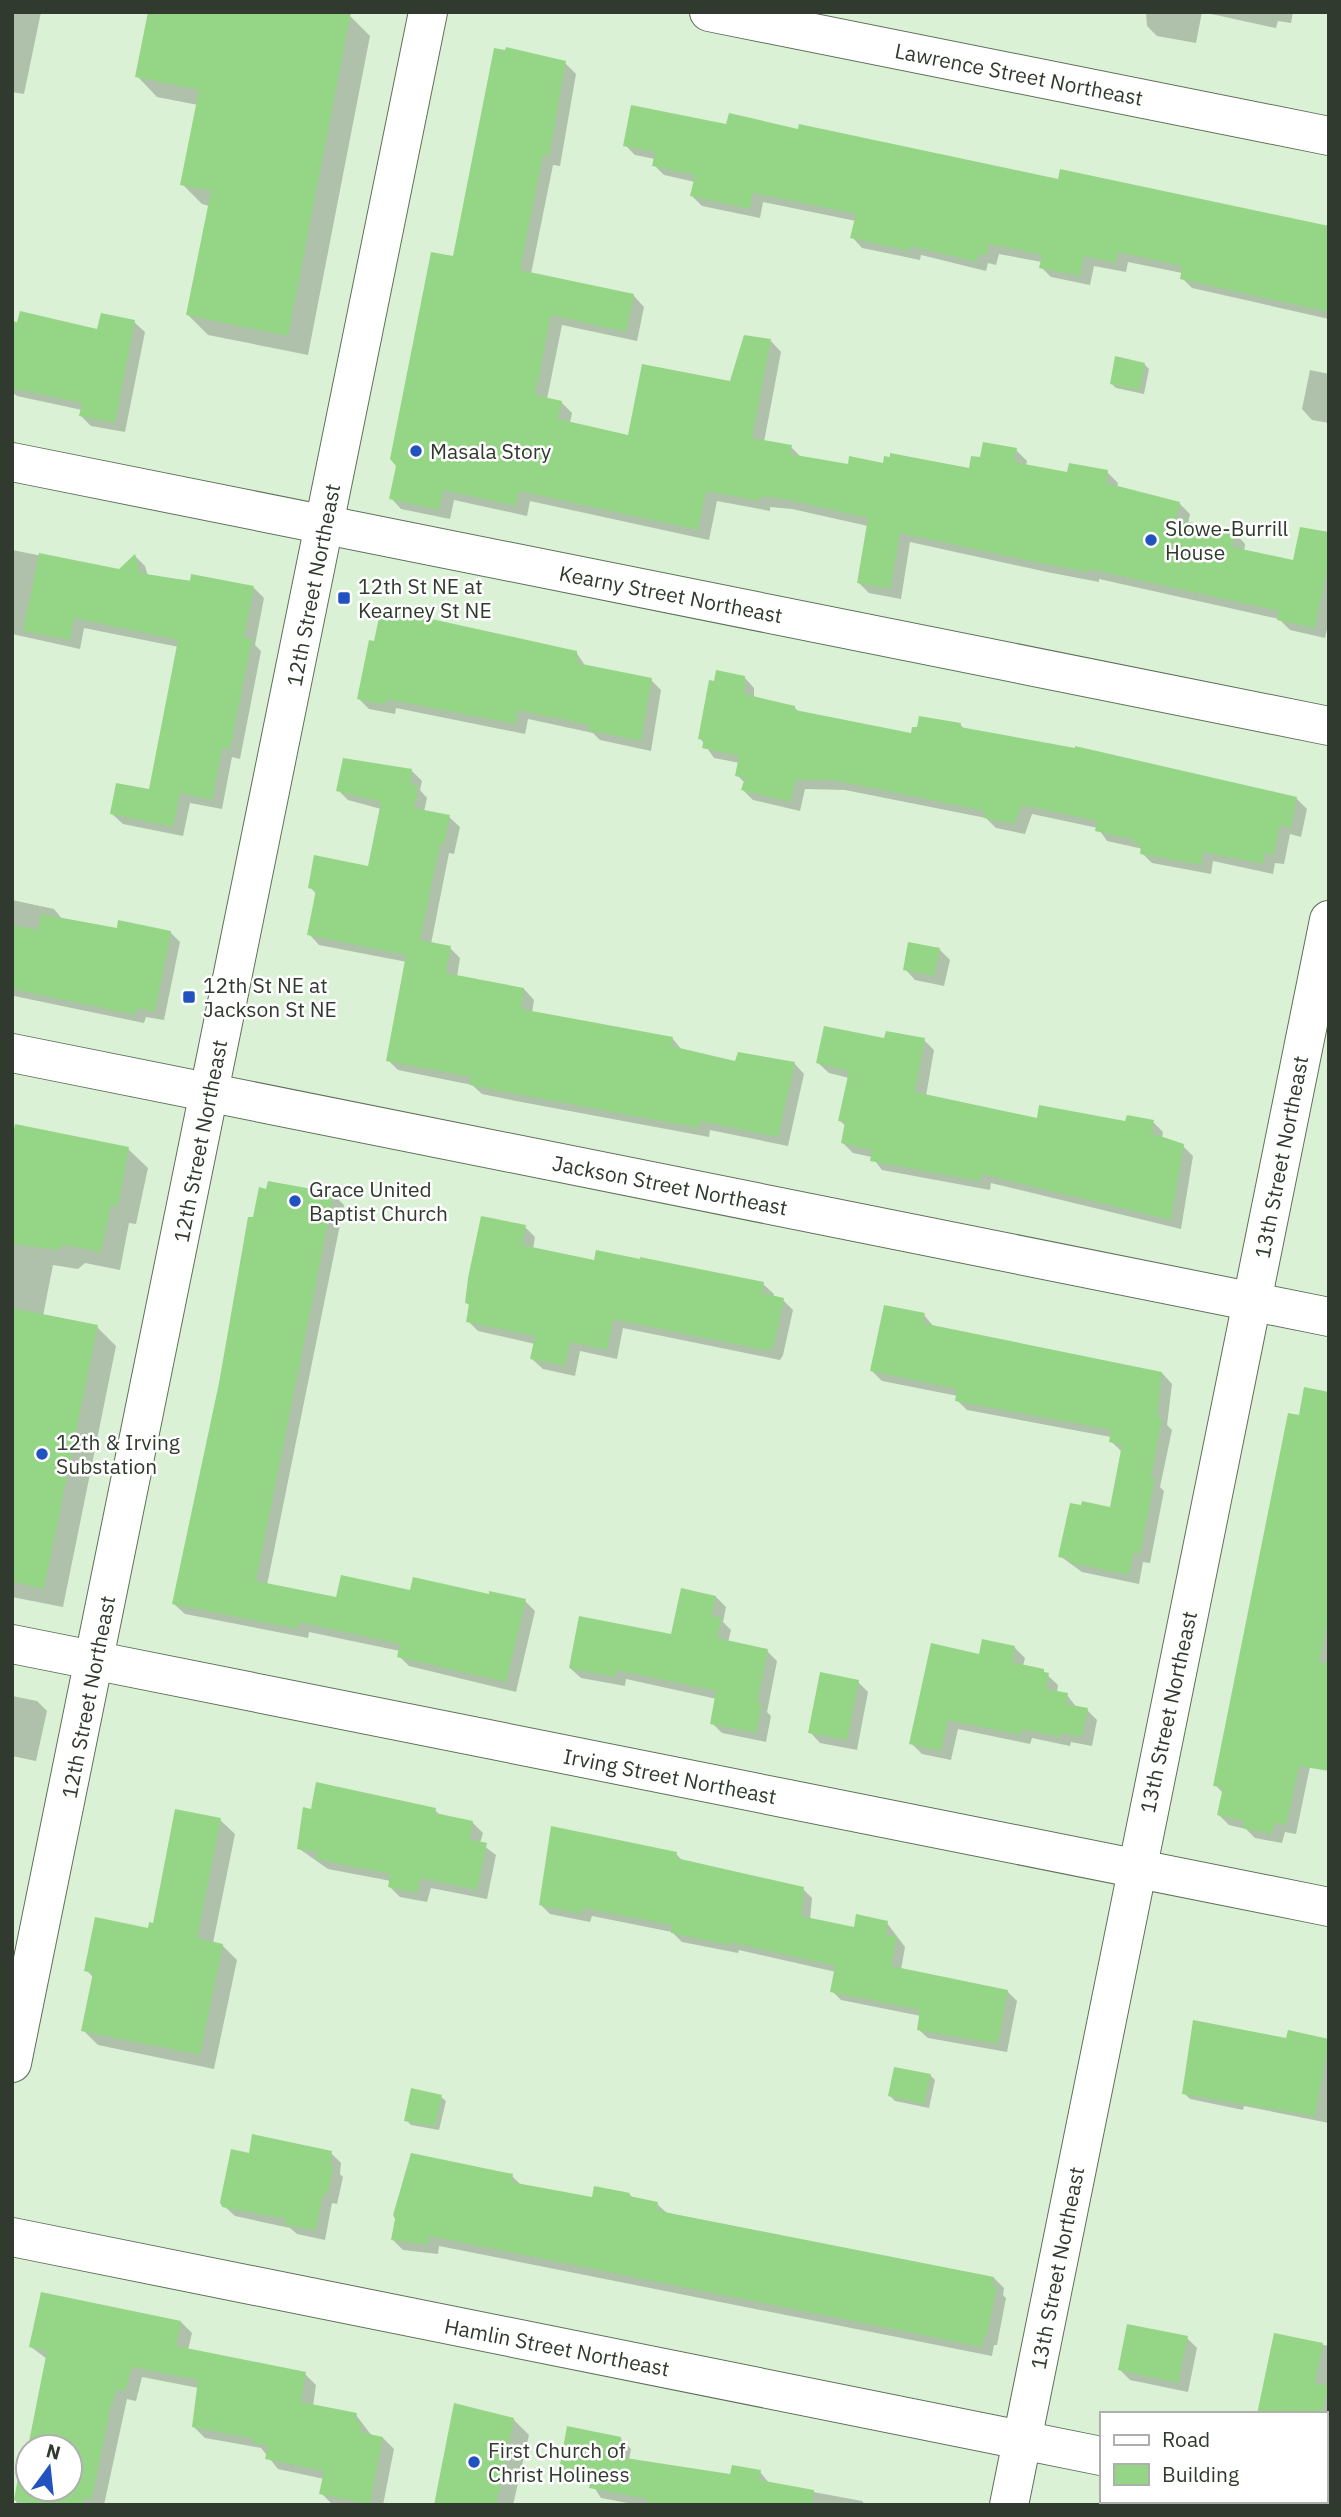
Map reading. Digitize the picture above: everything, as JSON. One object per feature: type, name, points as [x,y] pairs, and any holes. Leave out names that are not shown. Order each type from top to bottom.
[{"type":"street","name":"12th Street Northeast","points":[[12,2063],[96,1660],[428,12]]},
{"type":"street","name":"Lawrence Street Northeast","points":[[709,12],[1329,136]]},
{"type":"street","name":"Kearny Street Northeast","points":[[12,462],[1329,726]]},
{"type":"street","name":"13th Street Northeast","points":[[1009,2505],[1329,920]]},
{"type":"street","name":"Jackson Street Northeast","points":[[12,1053],[1329,1317]]},
{"type":"street","name":"Irving Street Northeast","points":[[12,1644],[1329,1907]]},
{"type":"street","name":"Hamlin Street Northeast","points":[[12,2237],[1100,2456]]},
{"type":"building","points":[[148,12],[351,12],[288,336],[186,315],[211,191],[180,185],[199,90],[135,77]]},
{"type":"building","points":[[506,47],[566,61],[549,156],[543,155],[520,270],[634,294],[626,332],[551,315],[535,395],[562,401],[558,419],[628,435],[642,364],[730,381],[744,335],[771,339],[752,438],[792,445],[790,454],[848,464],[849,456],[883,463],[884,456],[890,457],[890,453],[969,468],[971,456],[980,457],[983,442],[1017,448],[1014,462],[1067,472],[1069,463],[1108,470],[1106,483],[1180,502],[1176,519],[1235,532],[1232,547],[1293,560],[1300,527],[1329,532],[1329,560],[1315,628],[1277,620],[1279,611],[1089,569],[1088,572],[1035,562],[900,533],[890,589],[857,583],[868,518],[780,498],[760,497],[759,501],[706,491],[698,530],[519,491],[516,506],[443,490],[439,510],[389,499],[396,466],[390,459],[431,252],[453,256],[494,48],[505,50]]},
{"type":"building","points":[[631,105],[726,124],[729,113],[798,129],[799,124],[1058,179],[1060,169],[1329,226],[1329,312],[1180,279],[1182,268],[1177,265],[1118,252],[1116,263],[1084,256],[1080,276],[1039,268],[1042,255],[989,244],[986,256],[978,254],[976,262],[911,246],[910,251],[850,238],[856,214],[753,193],[750,209],[690,196],[695,175],[652,166],[655,152],[623,146]]},
{"type":"building","points":[[20,311],[97,329],[101,313],[135,320],[115,423],[79,416],[82,403],[12,388],[12,321],[17,322]]},
{"type":"building","points":[[1115,356],[1145,363],[1139,390],[1110,384]]},
{"type":"building","points":[[39,553],[119,569],[135,554],[140,573],[190,581],[191,574],[254,586],[244,638],[252,639],[230,749],[222,748],[212,800],[180,793],[173,827],[110,814],[116,783],[149,789],[178,640],[74,618],[70,640],[23,631]]},
{"type":"building","points":[[381,608],[577,651],[577,663],[652,678],[641,741],[588,730],[589,725],[518,710],[515,724],[386,699],[385,705],[357,699],[369,640],[374,641]]},
{"type":"building","points":[[716,670],[745,676],[744,694],[795,706],[795,710],[911,733],[912,727],[917,727],[919,716],[961,723],[960,727],[1075,746],[1297,797],[1291,828],[1280,825],[1274,855],[1265,853],[1263,864],[1203,852],[1201,865],[1140,854],[1141,846],[1135,844],[1135,840],[1095,831],[1097,821],[1022,805],[1014,824],[984,818],[985,811],[833,780],[796,780],[790,802],[741,790],[745,778],[735,776],[739,756],[702,748],[704,740],[698,739],[709,680],[714,681]]},
{"type":"building","points":[[343,758],[412,769],[410,784],[418,786],[414,808],[450,815],[444,845],[440,844],[420,940],[451,946],[446,973],[524,988],[521,1009],[673,1037],[671,1046],[735,1061],[738,1052],[795,1062],[778,1137],[700,1121],[699,1128],[505,1092],[470,1085],[471,1077],[386,1061],[406,955],[307,935],[316,890],[308,888],[314,855],[368,866],[381,802],[336,791]]},
{"type":"building","points":[[41,914],[117,928],[118,920],[171,931],[155,1012],[137,1008],[135,1015],[12,989],[12,925],[38,930]]},
{"type":"building","points":[[908,942],[940,948],[934,976],[903,970]]},
{"type":"building","points":[[824,1026],[884,1038],[886,1031],[925,1038],[915,1092],[1037,1118],[1039,1105],[1125,1121],[1127,1115],[1154,1120],[1151,1133],[1184,1144],[1171,1220],[981,1174],[980,1181],[870,1161],[872,1150],[841,1143],[845,1122],[838,1121],[849,1071],[816,1063]]},
{"type":"building","points":[[15,1124],[129,1147],[118,1206],[111,1205],[101,1252],[65,1245],[58,1250],[12,1244],[12,1141]]},
{"type":"building","points":[[268,1181],[334,1193],[256,1581],[336,1597],[341,1575],[410,1590],[413,1577],[489,1594],[489,1591],[526,1599],[506,1682],[397,1657],[400,1644],[299,1622],[298,1629],[172,1604],[219,1383],[248,1217],[253,1217],[259,1187],[266,1189]]},
{"type":"building","points":[[481,1216],[526,1225],[522,1245],[594,1260],[596,1250],[764,1282],[762,1293],[784,1298],[774,1345],[769,1351],[613,1319],[607,1350],[570,1342],[565,1366],[530,1359],[535,1336],[466,1322],[469,1304],[465,1303],[468,1278]]},
{"type":"building","points":[[884,1305],[925,1313],[922,1323],[1162,1372],[1157,1417],[1162,1418],[1151,1478],[1155,1479],[1140,1554],[1133,1553],[1129,1575],[1070,1563],[1070,1559],[1058,1557],[1070,1503],[1081,1505],[1082,1501],[1110,1507],[1122,1445],[1109,1442],[1111,1430],[955,1401],[957,1389],[870,1371]]},
{"type":"building","name":"12th & Irving Substation","points":[[12,1308],[98,1325],[44,1589],[12,1582]]},
{"type":"building","points":[[1304,1387],[1329,1392],[1329,1614],[1319,1662],[1329,1663],[1329,1771],[1299,1766],[1286,1825],[1275,1823],[1272,1834],[1243,1828],[1244,1821],[1217,1815],[1223,1787],[1213,1786],[1288,1413],[1299,1415]]},
{"type":"building","points":[[681,1588],[716,1596],[712,1616],[722,1618],[717,1638],[768,1649],[757,1703],[762,1704],[756,1733],[710,1724],[716,1691],[617,1670],[615,1677],[569,1668],[579,1616],[671,1634]]},
{"type":"building","points":[[982,1639],[1015,1646],[1012,1662],[1044,1669],[1044,1672],[1049,1673],[1046,1689],[1068,1693],[1066,1704],[1088,1708],[1082,1737],[1061,1733],[1060,1737],[1022,1729],[1021,1735],[948,1720],[941,1751],[909,1744],[931,1643],[979,1654]]},
{"type":"building","points":[[820,1672],[859,1680],[847,1740],[808,1733]]},
{"type":"building","points":[[316,1782],[436,1808],[435,1813],[473,1821],[469,1839],[487,1843],[477,1890],[421,1878],[417,1893],[388,1887],[390,1874],[316,1859],[317,1852],[297,1849],[303,1807],[311,1809]]},
{"type":"building","points":[[175,1809],[221,1818],[197,1938],[223,1944],[200,2055],[81,2031],[93,1973],[84,1971],[95,1917],[148,1928],[149,1922],[153,1923]]},
{"type":"building","points":[[551,1826],[677,1852],[676,1858],[804,1887],[801,1916],[854,1927],[856,1914],[888,1921],[886,1935],[897,1936],[891,1966],[1008,1990],[998,2044],[917,2030],[920,2010],[830,1992],[835,1966],[730,1942],[729,1945],[671,1933],[672,1925],[583,1908],[581,1914],[539,1905]]},
{"type":"building","points":[[1193,2020],[1286,2038],[1288,2030],[1329,2039],[1315,2116],[1182,2094]]},
{"type":"building","points":[[894,2067],[931,2074],[924,2104],[888,2096]]},
{"type":"building","points":[[411,2088],[442,2095],[435,2126],[404,2121]]},
{"type":"building","points":[[252,2134],[332,2151],[330,2165],[333,2165],[328,2194],[323,2194],[316,2230],[285,2225],[286,2219],[222,2207],[220,2202],[231,2149],[249,2153]]},
{"type":"building","points":[[411,2153],[513,2174],[511,2182],[592,2197],[594,2186],[630,2193],[629,2196],[658,2202],[657,2210],[674,2214],[994,2277],[992,2286],[997,2286],[987,2335],[984,2335],[982,2347],[429,2236],[428,2245],[391,2240],[395,2219],[393,2215]]},
{"type":"building","points":[[41,2292],[181,2321],[176,2346],[306,2372],[301,2402],[357,2413],[355,2421],[362,2423],[360,2432],[383,2437],[370,2504],[319,2494],[324,2471],[265,2459],[268,2446],[253,2443],[254,2439],[192,2427],[198,2380],[132,2367],[125,2391],[116,2389],[113,2405],[111,2404],[92,2499],[84,2498],[84,2433],[31,2433],[47,2351],[29,2347]]},
{"type":"building","points":[[1127,2324],[1188,2336],[1178,2383],[1118,2370]]},
{"type":"building","points":[[1274,2333],[1323,2343],[1315,2383],[1328,2386],[1322,2412],[1257,2412]]},
{"type":"building","name":"First Church of Christ Holiness","points":[[454,2403],[514,2418],[496,2505],[434,2505]]},
{"type":"building","points":[[567,2426],[621,2437],[619,2457],[730,2474],[732,2465],[761,2470],[759,2480],[814,2490],[812,2505],[647,2505],[648,2499],[589,2488],[591,2477],[559,2470]]},
{"type":"building","points":[[24,2503],[83,2503],[83,2505]]},
{"type":"place","name":"Masala Story","points":[[416,451]]},
{"type":"place","name":"Slowe-Burrill House","points":[[1151,540]]},
{"type":"place","name":"12th St NE at Kearney St NE","points":[[344,598]]},
{"type":"place","name":"12th St NE at Jackson St NE","points":[[189,997]]},
{"type":"place","name":"Grace United Baptist Church","points":[[295,1201]]},
{"type":"place","name":"12th & Irving Substation","points":[[42,1454]]},
{"type":"place","name":"First Church of Christ Holiness","points":[[474,2462]]}]
